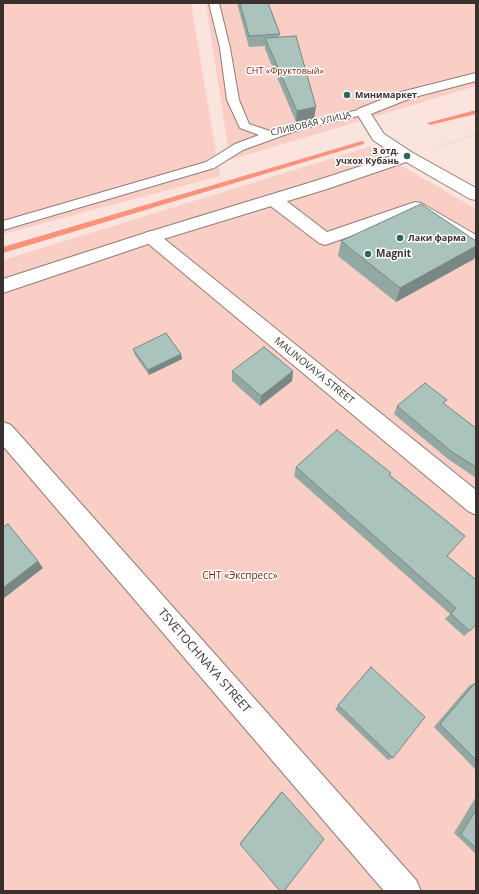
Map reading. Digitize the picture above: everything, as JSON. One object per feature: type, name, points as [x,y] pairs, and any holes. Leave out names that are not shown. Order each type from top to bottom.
[{"type":"street","points":[[476,77],[406,95],[363,112],[378,137],[407,156],[476,195]]},
{"type":"street","points":[[3,286],[151,237],[274,200],[407,156]]},
{"type":"street","points":[[274,200],[325,239],[415,207],[476,243]]},
{"type":"street","name":"MALINOVAYA STREET","points":[[151,237],[476,504]]},
{"type":"street","name":"TSVETOCHNAYA STREET","points":[[3,431],[405,891]]},
{"type":"lane","name":"СЛИВОВАЯ УЛИЦА","points":[[214,3],[225,48],[233,100],[244,126],[270,135],[295,127],[363,112]]},
{"type":"lane","points":[[3,226],[210,165],[238,147],[270,135]]},
{"type":"path","points":[[407,156],[476,134]]},
{"type":"green space","points":[[3,3],[191,3],[220,176],[3,234]]},
{"type":"green space","name":"СНТ «Фруктовый»","points":[[206,3],[476,3],[476,86],[230,160]]},
{"type":"green space","name":"СНТ «Экспресс»","points":[[369,147],[476,209],[476,891],[3,891],[3,260]]},
{"type":"building","points":[[240,3],[268,3],[280,34],[249,36]]},
{"type":"building","points":[[296,36],[316,107],[297,111],[265,38]]},
{"type":"building","points":[[421,204],[476,241],[476,246],[400,288],[341,241]]},
{"type":"building","points":[[166,333],[181,354],[148,370],[133,349]]},
{"type":"building","points":[[264,347],[293,371],[261,396],[232,371]]},
{"type":"building","points":[[425,383],[447,400],[443,403],[476,428],[476,467],[452,452],[397,406]]},
{"type":"building","points":[[337,430],[391,473],[389,475],[465,536],[447,556],[476,580],[476,624],[470,631],[451,614],[456,608],[296,467]]},
{"type":"building","points":[[8,524],[38,561],[3,588],[3,527]]},
{"type":"building","points":[[371,667],[425,717],[393,758],[338,705]]},
{"type":"building","points":[[476,682],[476,760],[440,724]]},
{"type":"building","points":[[282,792],[324,839],[284,891],[280,891],[240,844]]},
{"type":"building","points":[[476,810],[476,848],[461,834]]},
{"type":"waterway","points":[[430,123],[476,112]]},
{"type":"waterway","points":[[3,250],[362,143]]},
{"type":"place","name":"Минимаркет","points":[[347,95]]},
{"type":"place","name":"3 отд. учхох Кубань","points":[[407,156]]},
{"type":"place","name":"Лаки фарма","points":[[400,238]]},
{"type":"place","name":"Magnit","points":[[368,254]]}]
